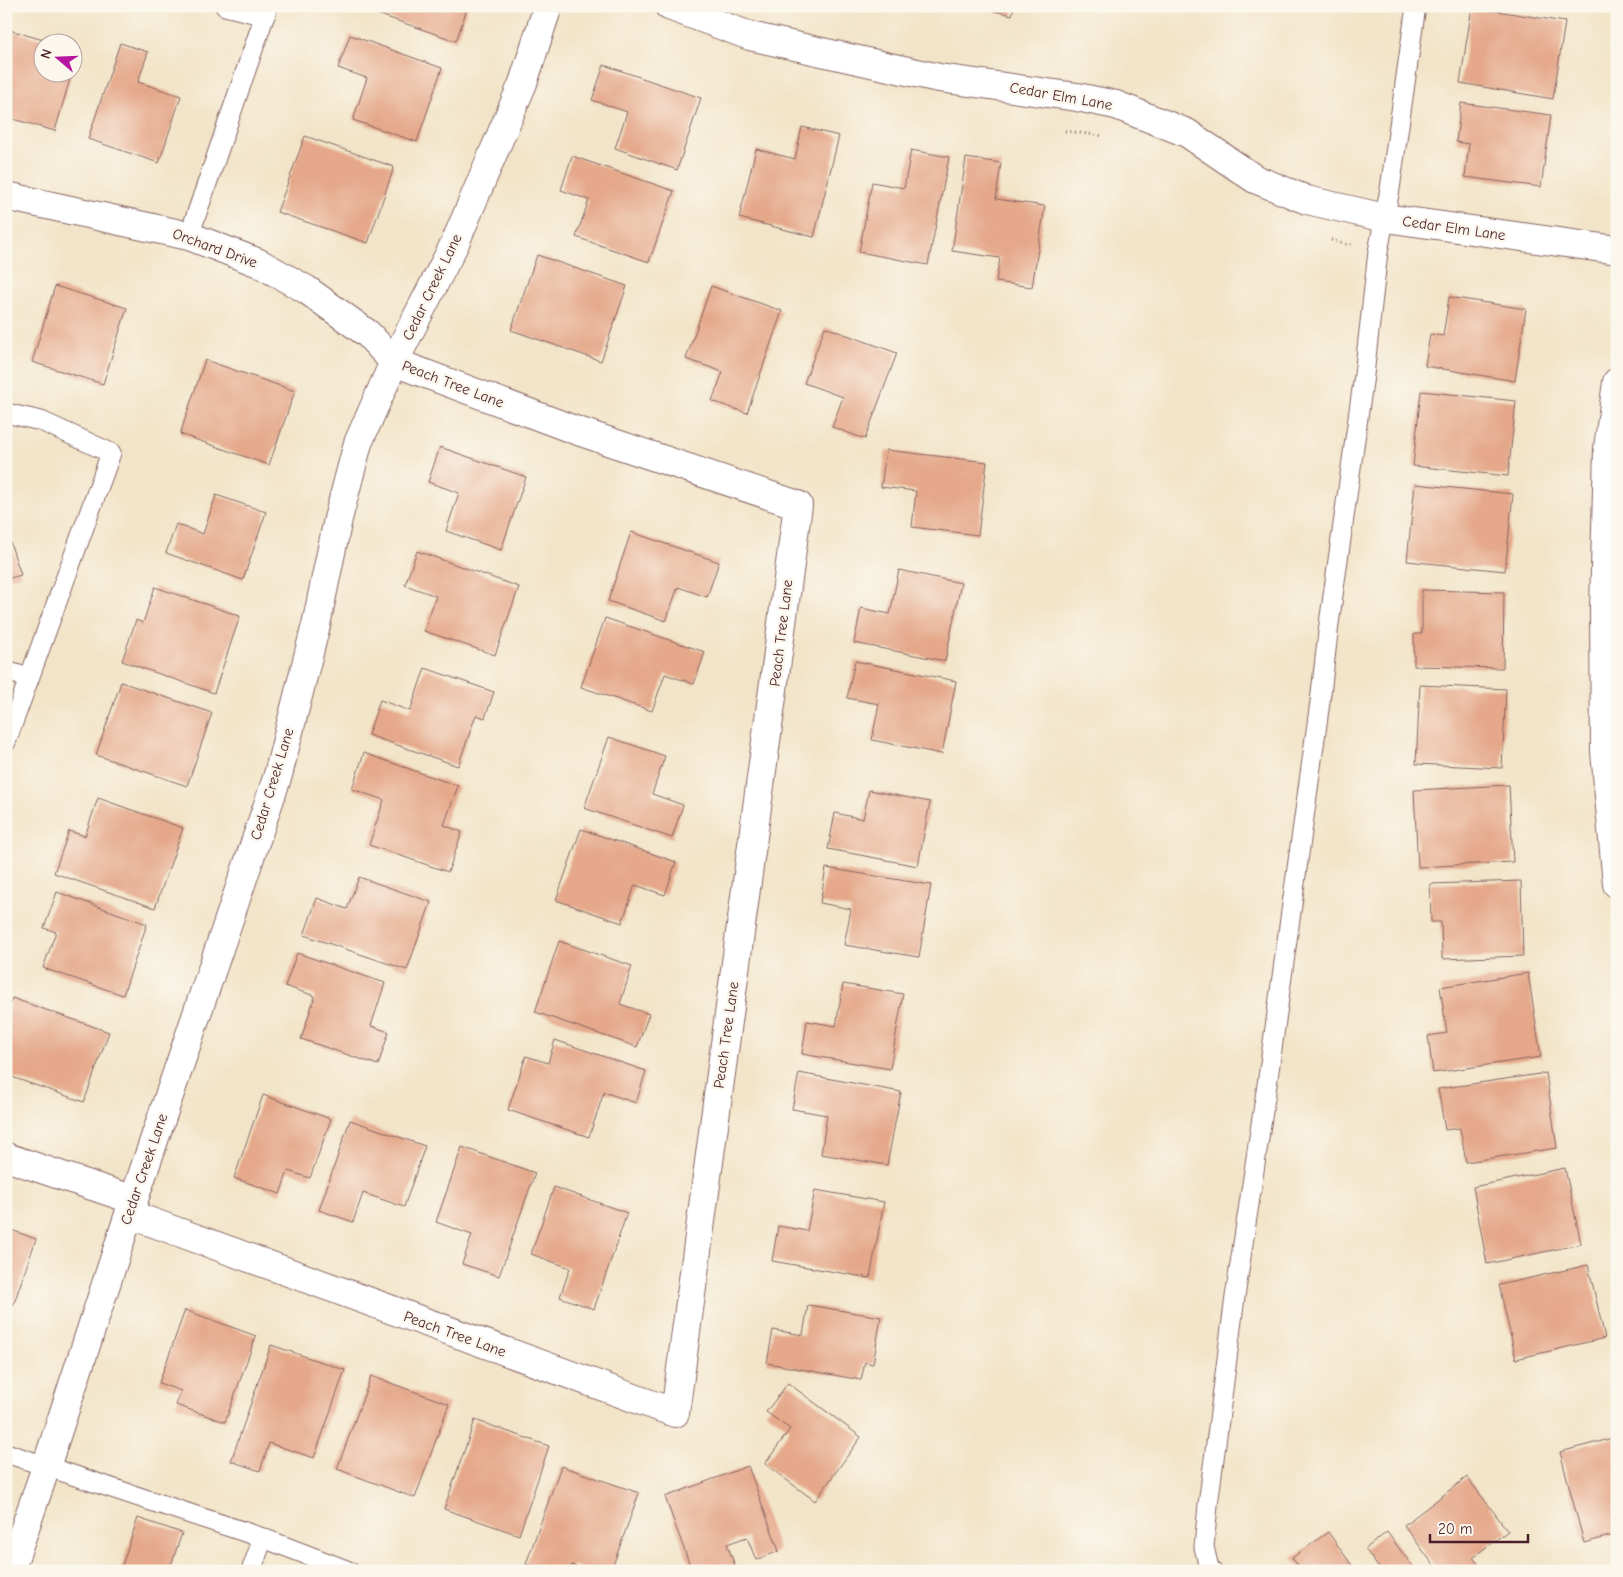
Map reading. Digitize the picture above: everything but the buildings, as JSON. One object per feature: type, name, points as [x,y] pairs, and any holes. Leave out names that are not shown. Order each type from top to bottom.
[{"type":"street","name":"Cedar Creek Lane","points":[[10,1571],[131,1207],[278,776],[316,625],[338,519],[358,443],[394,362],[455,242],[523,84],[548,6]]},
{"type":"street","name":"Cedar Elm Lane","points":[[668,6],[750,36],[939,78],[1076,97],[1116,105],[1187,133],[1255,179],[1307,200],[1385,218],[1617,250]]},
{"type":"street","name":"Orchard Drive","points":[[6,196],[189,236],[259,263],[307,290],[368,334],[394,362]]},
{"type":"street","name":"Peach Tree Lane","points":[[131,1207],[675,1413],[798,505],[572,429],[394,362]]},
{"type":"street","points":[[1617,382],[1608,448],[1604,610],[1617,884]]},
{"type":"street","points":[[6,1157],[131,1207]]},
{"type":"lane","points":[[189,236],[267,11],[225,6]]},
{"type":"lane","points":[[1212,1571],[1209,1568],[1204,1547],[1209,1495],[1235,1297],[1268,1078],[1320,702],[1364,375],[1378,252],[1385,218],[1416,6]]},
{"type":"lane","points":[[6,413],[42,421],[111,453],[6,742]]},
{"type":"lane","points":[[6,671],[29,678]]},
{"type":"lane","points":[[6,1453],[263,1538],[349,1571]]},
{"type":"lane","points":[[251,1571],[263,1538]]}]
